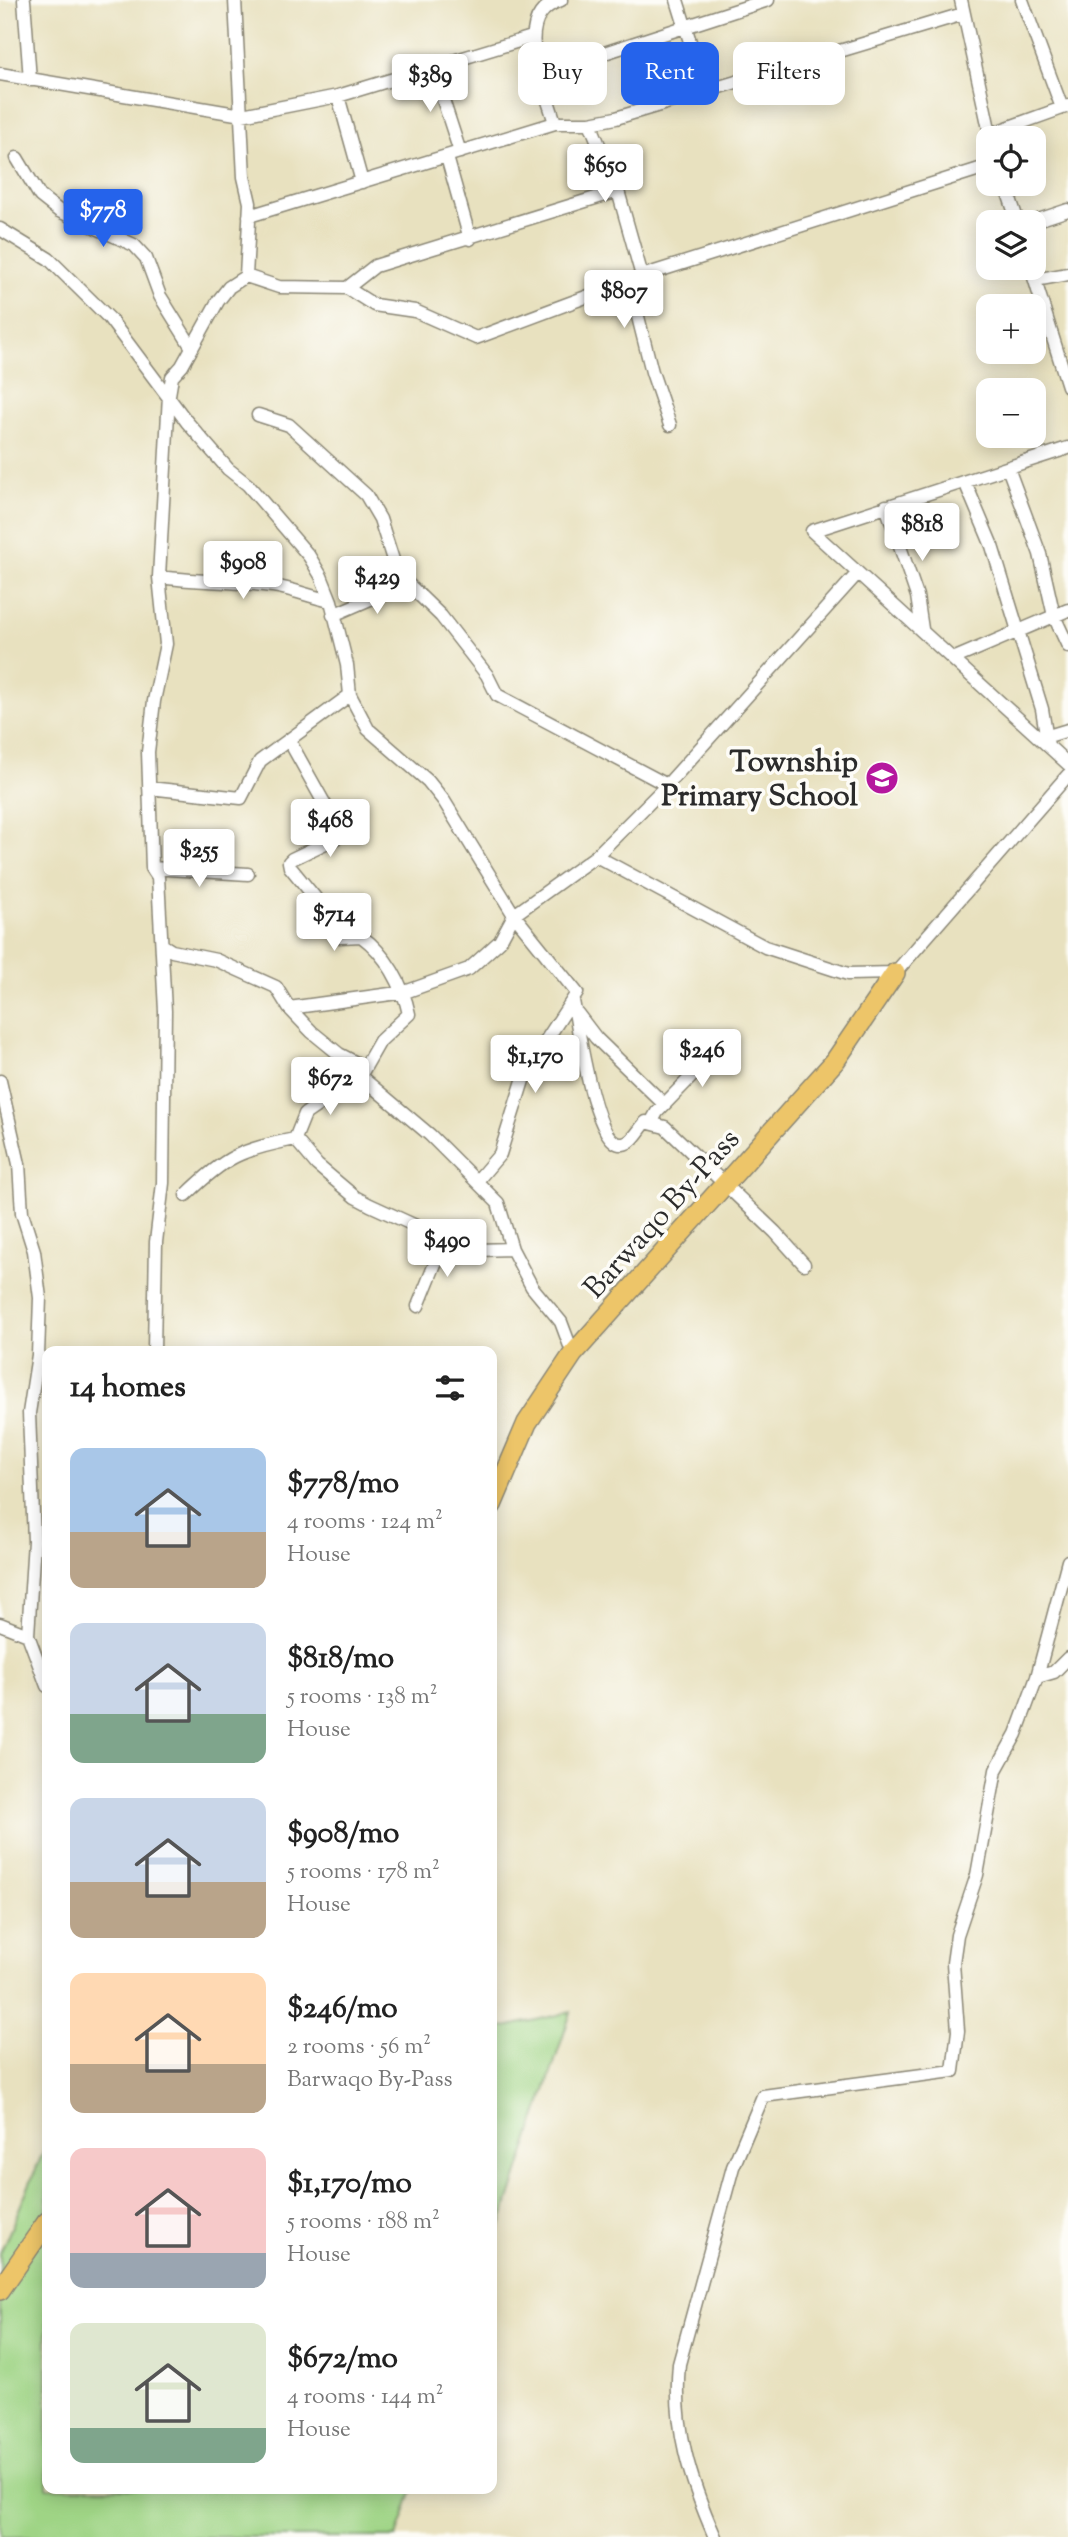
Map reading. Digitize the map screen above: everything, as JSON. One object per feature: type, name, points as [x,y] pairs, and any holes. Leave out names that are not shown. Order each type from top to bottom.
[{"type":"highway","name":"Barwaqo By-Pass","points":[[497,1493],[527,1423],[573,1354],[835,1061],[895,974]]},
{"type":"highway","points":[[0,2290],[42,2229]]},
{"type":"street","points":[[24,0],[30,80]]},
{"type":"street","points":[[235,0],[249,216],[246,276]]},
{"type":"street","points":[[555,123],[532,37],[539,14],[550,4],[561,0]]},
{"type":"street","points":[[677,0],[690,42]]},
{"type":"street","points":[[607,52],[768,0]]},
{"type":"street","points":[[961,0],[988,126]]},
{"type":"street","points":[[1016,126],[1065,107],[1026,1]]},
{"type":"street","points":[[719,86],[963,14]]},
{"type":"street","points":[[0,74],[242,115],[338,96],[532,37]]},
{"type":"street","points":[[432,66],[460,152]]},
{"type":"street","points":[[338,96],[362,182]]},
{"type":"street","points":[[249,216],[555,123],[590,123],[653,105]]},
{"type":"street","points":[[590,123],[618,191],[652,372],[670,425]]},
{"type":"street","points":[[447,157],[470,239]]},
{"type":"street","points":[[17,158],[40,196],[59,211],[134,245],[146,258],[160,296],[191,346]]},
{"type":"street","points":[[246,276],[279,287],[347,288],[374,305],[415,311],[476,338],[636,279],[976,170]]},
{"type":"street","points":[[347,288],[375,266],[470,239],[618,191]]},
{"type":"street","points":[[1046,217],[1068,210]]},
{"type":"street","points":[[0,229],[49,259],[109,318],[209,449],[248,485],[309,556],[331,601],[347,665],[350,695],[368,729],[428,781],[444,801],[514,915],[577,993],[574,1006],[526,1071],[500,1154],[477,1181]]},
{"type":"street","points":[[1046,274],[1068,274]]},
{"type":"street","points":[[154,1346],[156,1242],[163,1183],[164,946],[158,877],[152,868],[148,752],[154,701],[166,644],[159,577],[169,396],[172,377],[191,346],[229,287],[246,276]]},
{"type":"street","points":[[1035,280],[1064,361],[1068,386]]},
{"type":"street","points":[[258,415],[289,425],[366,495],[380,519],[394,563],[407,583],[441,616],[487,675],[497,695],[667,785]]},
{"type":"street","points":[[1068,448],[812,531],[1068,764]]},
{"type":"street","points":[[1008,468],[1040,554],[1054,616],[1068,646]]},
{"type":"street","points":[[965,482],[992,546],[1042,709],[1046,742]]},
{"type":"street","points":[[886,506],[917,596],[922,629]]},
{"type":"street","points":[[289,1008],[405,992],[469,969],[500,941],[514,915],[596,856],[667,785],[857,574]]},
{"type":"street","points":[[159,577],[196,583],[273,586],[331,601]]},
{"type":"street","points":[[333,615],[407,583]]},
{"type":"street","points":[[953,659],[1068,610]]},
{"type":"street","points":[[149,788],[241,798],[254,768],[315,723],[327,709],[350,695]]},
{"type":"street","points":[[1046,742],[1068,730]]},
{"type":"street","points":[[290,742],[342,835],[292,859],[289,862],[290,867],[317,900],[341,937],[361,936],[371,943],[405,992],[409,1014],[388,1031],[362,1072],[305,1114],[295,1139]]},
{"type":"street","points":[[596,856],[765,947],[848,974],[895,974],[1068,775]]},
{"type":"street","points":[[152,868],[248,874]]},
{"type":"street","points":[[164,946],[172,951],[216,960],[276,987],[289,1008],[362,1072],[477,1181],[498,1203],[512,1249],[532,1287],[561,1322],[573,1354]]},
{"type":"street","points":[[574,1006],[596,1038],[664,1104]]},
{"type":"street","points":[[574,1006],[595,1107],[606,1135],[614,1142],[623,1144],[633,1139],[646,1122],[652,1121],[665,1126],[804,1264]]},
{"type":"street","points":[[652,1121],[664,1104],[727,1040]]},
{"type":"street","points":[[0,1081],[19,1164],[22,1213],[34,1251],[40,1298],[38,1355],[29,1413],[34,1541],[29,1635],[42,1672]]},
{"type":"street","points":[[186,1195],[227,1158],[265,1145],[295,1139]]},
{"type":"street","points":[[295,1139],[317,1165],[355,1197],[445,1239],[477,1250],[512,1249]]},
{"type":"street","points":[[418,1306],[445,1239]]},
{"type":"street","points":[[715,2537],[701,2504],[679,2431],[676,2394],[678,2364],[733,2167],[763,2096],[953,2071],[958,2031],[953,1964],[957,1935],[977,1875],[996,1770],[1016,1734],[1037,1677],[1068,1561]]},
{"type":"street","points":[[0,1624],[29,1635]]},
{"type":"street","points":[[1037,1677],[1054,1672],[1068,1658]]},
{"type":"green space","points":[[571,2012],[497,2237],[497,2029]]},
{"type":"green space","points":[[42,2155],[42,2494],[411,2494],[397,2537],[0,2537],[0,2254]]},
{"type":"place","name":"Township Primary School","points":[[882,778]]}]
